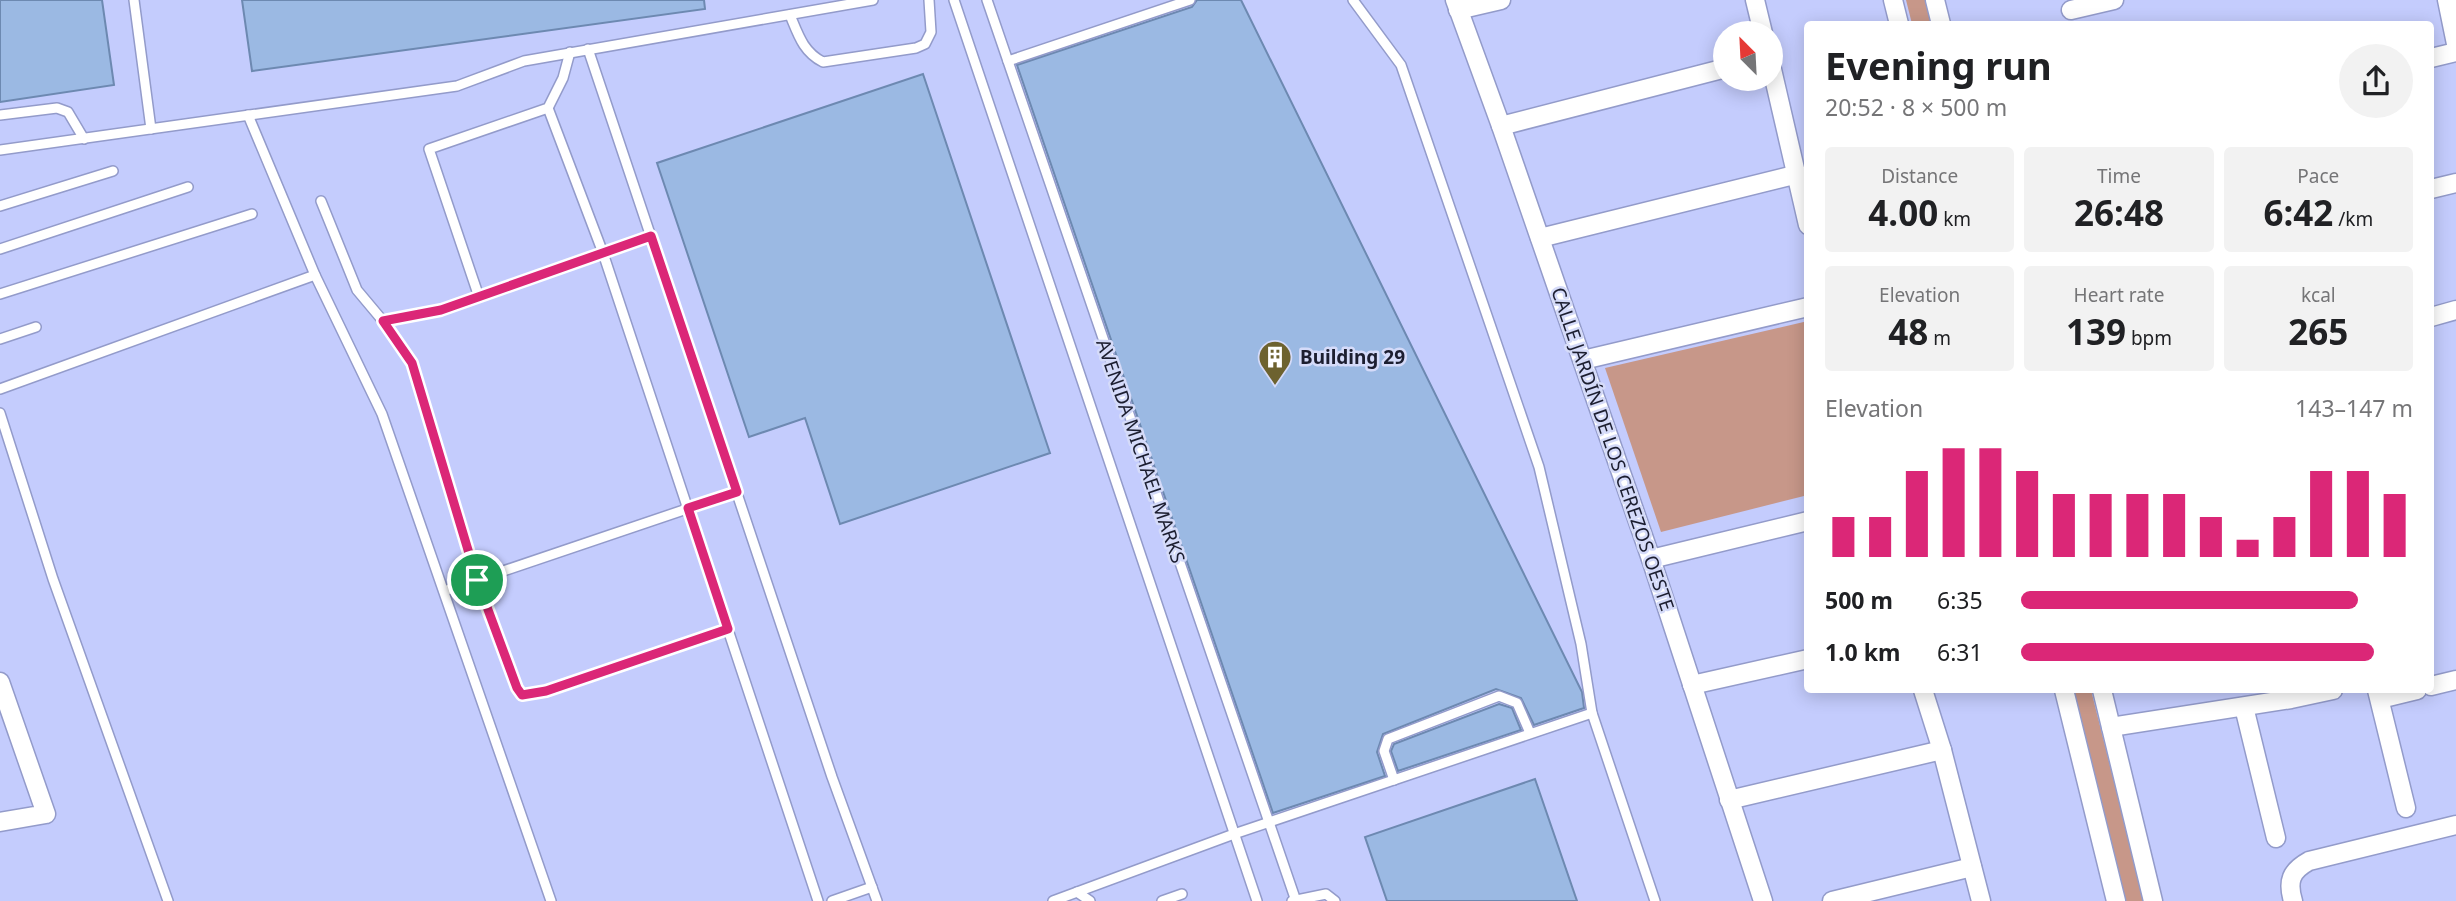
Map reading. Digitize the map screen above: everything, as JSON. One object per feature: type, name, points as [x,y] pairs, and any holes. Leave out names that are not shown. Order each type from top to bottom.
[{"type":"street","points":[[1456,5],[1501,0]]},
{"type":"street","points":[[1755,0],[1760,21]]},
{"type":"street","points":[[1894,0],[1898,21]]},
{"type":"street","points":[[1935,0],[1940,21]]},
{"type":"street","points":[[2072,12],[2114,0]]},
{"type":"street","points":[[2446,0],[2456,44]]},
{"type":"street","name":"CALLE JARDÍN DE LOS CEREZOS OESTE","points":[[1456,5],[1583,360],[1763,901]]},
{"type":"street","points":[[2434,57],[2456,52]]},
{"type":"street","points":[[1501,126],[1713,71]]},
{"type":"street","points":[[1777,91],[1804,205]]},
{"type":"street","points":[[1540,238],[1798,174]]},
{"type":"street","points":[[2434,188],[2456,183]]},
{"type":"street","points":[[1583,360],[1804,308]]},
{"type":"street","points":[[2434,316],[2456,310]]},
{"type":"street","points":[[1651,559],[1804,523]]},
{"type":"street","points":[[1692,685],[1804,660]]},
{"type":"street","points":[[2434,685],[2456,680]]},
{"type":"street","points":[[0,682],[46,814],[0,822]]},
{"type":"street","points":[[1924,693],[1942,750],[1981,901]]},
{"type":"street","points":[[2065,693],[2116,901]]},
{"type":"street","points":[[2103,693],[2153,901]]},
{"type":"street","points":[[2111,727],[2317,693]]},
{"type":"street","points":[[2379,694],[2406,808]]},
{"type":"street","points":[[2245,707],[2276,838]]},
{"type":"street","points":[[1729,800],[1942,750]]},
{"type":"street","points":[[2292,901],[2290,878],[2297,868],[2309,861],[2456,825]]},
{"type":"street","points":[[1832,901],[1972,867]]},
{"type":"lane","points":[[134,0],[151,129]]},
{"type":"lane","points":[[0,150],[457,86],[524,61],[873,0]]},
{"type":"lane","points":[[790,15],[811,56],[823,62],[916,48],[925,44],[931,32],[929,0]]},
{"type":"lane","name":"AVENIDA MICHAEL MARKS","points":[[954,0],[1257,901]]},
{"type":"lane","name":"AVENIDA MICHAEL MARKS","points":[[988,0],[1294,901]]},
{"type":"lane","points":[[1008,61],[1191,0]]},
{"type":"lane","points":[[1353,0],[1401,65],[1539,467],[1581,644],[1592,713],[1655,901]]},
{"type":"lane","points":[[588,49],[832,777],[877,901]]},
{"type":"lane","points":[[479,297],[429,149],[548,108],[563,78],[570,52]]},
{"type":"lane","points":[[0,115],[57,108],[68,112],[84,139]]},
{"type":"lane","points":[[548,108],[603,253],[818,901]]},
{"type":"lane","points":[[248,116],[315,275],[382,414],[551,901]]},
{"type":"lane","points":[[0,206],[113,171]]},
{"type":"lane","points":[[0,249],[188,187]]},
{"type":"lane","points":[[321,201],[357,290],[383,321],[412,363],[477,580],[517,688],[522,695],[546,691],[728,629]]},
{"type":"lane","points":[[0,294],[252,214]]},
{"type":"lane","points":[[383,321],[441,310],[651,236]]},
{"type":"lane","points":[[0,389],[315,275]]},
{"type":"lane","points":[[0,340],[36,327]]},
{"type":"lane","points":[[0,413],[53,579],[168,901]]},
{"type":"lane","points":[[443,591],[737,492]]},
{"type":"lane","points":[[1394,780],[1384,751],[1388,739],[1499,696],[1517,703],[1530,733]]},
{"type":"lane","points":[[1053,901],[1234,834],[1592,713]]},
{"type":"lane","points":[[832,901],[872,887]]},
{"type":"lane","points":[[1077,892],[1090,901]]},
{"type":"lane","points":[[1162,901],[1182,894]]},
{"type":"lane","points":[[1294,901],[1326,894],[1335,901]]},
{"type":"shaded area","points":[[1906,0],[1925,0],[1930,21],[1911,21]]},
{"type":"shaded area","points":[[1804,322],[1804,496],[1661,532],[1605,368]]},
{"type":"shaded area","points":[[2071,693],[2092,693],[2144,901],[2124,901]]},
{"type":"building","points":[[0,0],[102,0],[114,85],[0,102]]},
{"type":"building","points":[[242,0],[704,0],[705,9],[252,71]]},
{"type":"building","name":"Building 29","points":[[1197,0],[1241,0],[1582,692],[1584,708],[1534,725],[1521,698],[1496,689],[1383,734],[1377,752],[1385,776],[1273,813],[1017,65],[1192,7]]},
{"type":"building","points":[[923,74],[1050,453],[840,524],[805,418],[749,437],[657,163]]},
{"type":"building","points":[[1499,704],[1512,708],[1521,730],[1398,771],[1391,751],[1394,744]]},
{"type":"building","points":[[1535,779],[1577,901],[1387,901],[1365,837]]},
{"type":"place","name":"Building 29","points":[[1275,387]]},
{"type":"route","points":[[651,236],[737,492],[688,508],[728,629],[546,691],[522,695],[517,688],[477,580],[412,363],[383,321],[441,310],[651,236]]}]
